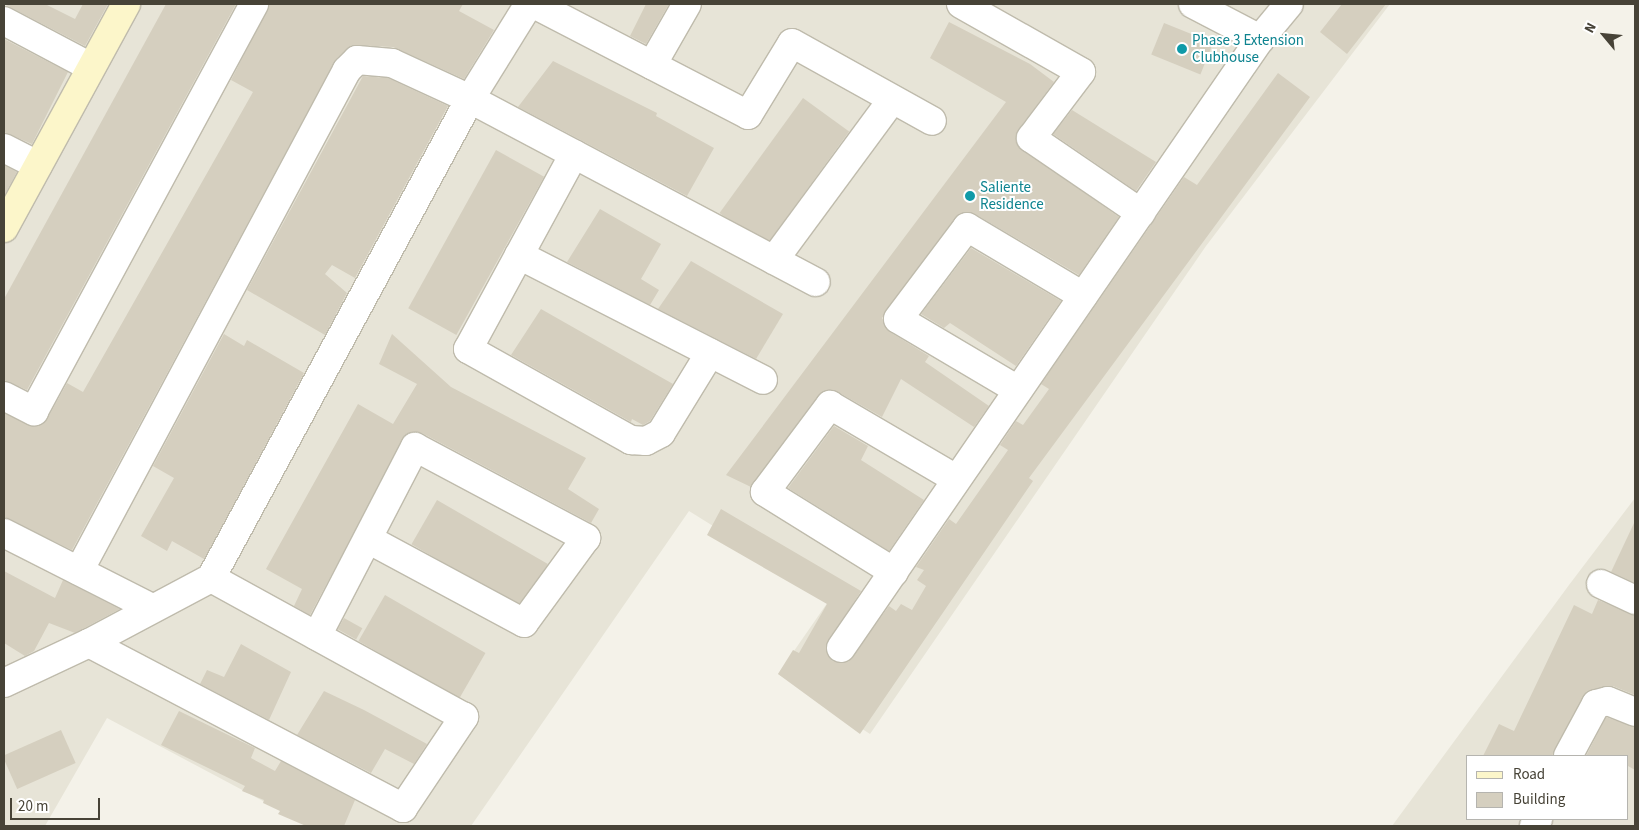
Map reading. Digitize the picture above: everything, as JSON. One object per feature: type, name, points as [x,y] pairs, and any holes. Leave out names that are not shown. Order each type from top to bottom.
[{"type":"street","points":[[4,228],[126,4]]},
{"type":"street","points":[[4,396],[34,411],[254,4]]},
{"type":"street","points":[[4,683],[89,643],[211,578],[470,99],[529,4]]},
{"type":"street","points":[[534,4],[748,115],[792,43],[932,121]]},
{"type":"street","points":[[652,65],[687,4]]},
{"type":"street","points":[[961,4],[1081,72],[1031,138],[1142,213]]},
{"type":"street","points":[[1193,4],[1260,39]]},
{"type":"street","points":[[841,648],[1260,39],[1289,4]]},
{"type":"street","points":[[4,22],[91,67]]},
{"type":"street","points":[[79,571],[347,70],[357,60],[392,63],[470,99],[815,282]]},
{"type":"street","points":[[774,260],[892,100]]},
{"type":"street","points":[[4,148],[38,166]]},
{"type":"street","points":[[574,154],[468,349],[631,440],[646,441],[660,433],[710,353]]},
{"type":"street","points":[[1018,390],[898,319],[967,227],[1083,296]]},
{"type":"street","points":[[519,255],[762,380]]},
{"type":"street","points":[[894,572],[765,492],[830,404],[956,479]]},
{"type":"street","points":[[317,636],[415,447],[586,538],[524,623],[368,539]]},
{"type":"street","points":[[4,533],[152,608]]},
{"type":"street","points":[[89,643],[403,808],[464,717],[211,578]]},
{"type":"street","points":[[1601,584],[1635,600]]},
{"type":"street","points":[[4,658],[30,672]]},
{"type":"street","points":[[1569,755],[1596,704],[1608,701],[1635,712]]},
{"type":"shaded area","points":[[4,4],[1390,4],[1206,246],[870,734],[778,674],[830,599],[689,511],[471,826],[310,826],[107,718],[45,826],[4,826]]},
{"type":"shaded area","points":[[1635,498],[1635,826],[1392,826],[1569,585]]},
{"type":"building","points":[[4,4],[45,4],[75,19],[83,4],[108,4],[85,46]]},
{"type":"building","points":[[166,4],[236,4],[27,390],[4,380],[4,299]]},
{"type":"building","points":[[270,4],[463,4],[459,11],[494,30],[464,79],[393,47],[352,45],[336,59],[72,550],[4,517],[4,413],[35,427],[47,419],[67,383],[83,392],[253,92],[231,80]]},
{"type":"building","points":[[646,4],[669,4],[646,44],[630,36]]},
{"type":"building","points":[[1342,4],[1386,4],[1347,54],[1320,32]]},
{"type":"building","points":[[949,22],[1030,64],[1054,82],[1019,129],[1017,145],[1119,217],[1079,275],[975,214],[960,213],[882,318],[890,332],[929,356],[925,362],[989,406],[974,427],[901,379],[882,417],[838,392],[824,391],[751,487],[726,475],[1006,102],[930,58]]},
{"type":"building","name":"Phase 3 Extension Clubhouse","points":[[1164,23],[1213,43],[1200,74],[1151,55]]},
{"type":"building","points":[[4,39],[68,72],[32,144],[4,132]]},
{"type":"building","points":[[553,61],[657,113],[656,116],[714,148],[687,196],[518,107]]},
{"type":"building","points":[[1278,73],[1310,97],[1029,478],[1033,481],[860,734],[778,674],[793,650],[799,653],[827,604],[707,535],[721,509],[861,591],[826,646],[832,661],[848,662],[889,606],[896,611],[901,604],[912,610],[926,586],[917,580],[924,570],[916,567],[949,519],[956,524],[1008,450],[1000,445],[1016,421],[1023,425],[1049,389],[1041,384],[1184,177],[1197,185]]},
{"type":"building","points":[[363,76],[388,78],[448,106],[355,278],[332,265],[325,274],[347,293],[325,335],[247,290]]},
{"type":"building","points":[[803,98],[849,132],[766,246],[720,213]]},
{"type":"building","points":[[1072,110],[1156,162],[1136,191],[1053,134]]},
{"type":"building","points":[[496,150],[544,177],[456,335],[408,308]]},
{"type":"building","points":[[4,165],[17,172],[4,196]]},
{"type":"building","points":[[600,209],[661,244],[641,279],[659,290],[650,305],[567,262]]},
{"type":"building","points":[[971,248],[1061,301],[1016,366],[950,323],[944,328],[921,314]]},
{"type":"building","points":[[691,261],[783,314],[756,359],[658,309]]},
{"type":"building","points":[[541,309],[673,384],[650,421],[643,425],[632,419],[631,422],[511,355]]},
{"type":"building","points":[[224,334],[244,346],[247,340],[304,373],[204,559],[172,541],[167,551],[141,536],[174,478],[153,466]]},
{"type":"building","points":[[392,334],[451,387],[586,458],[568,489],[599,509],[591,523],[422,433],[407,434],[310,615],[294,606],[302,589],[266,569],[358,404],[393,424],[417,384],[379,364]]},
{"type":"building","points":[[834,426],[868,446],[861,460],[924,500],[889,551],[788,488]]},
{"type":"building","points":[[437,500],[548,564],[522,608],[412,544]]},
{"type":"building","points":[[1635,521],[1635,583],[1611,572]]},
{"type":"building","points":[[4,571],[55,598],[63,580],[120,609],[75,633],[49,623],[34,651],[25,656],[4,643]]},
{"type":"building","points":[[385,595],[485,653],[459,699],[358,641]]},
{"type":"building","points":[[1598,600],[1635,615],[1635,695],[1613,686],[1587,691],[1553,755],[1484,755],[1499,724],[1514,731],[1574,605],[1592,614]]},
{"type":"building","points":[[344,618],[362,628],[356,640],[338,629]]},
{"type":"building","points":[[241,644],[291,672],[269,720],[200,684],[207,670],[224,677]]},
{"type":"building","points":[[324,691],[427,744],[414,764],[385,749],[371,773],[297,735]]},
{"type":"building","points":[[179,711],[255,748],[251,758],[275,771],[281,761],[355,800],[344,826],[306,826],[278,814],[280,811],[263,803],[264,800],[242,791],[245,786],[161,745]]},
{"type":"building","points":[[1606,717],[1635,727],[1635,770],[1629,767],[1629,755],[1587,755]]},
{"type":"building","points":[[61,730],[76,763],[17,789],[4,755]]},
{"type":"place","name":"Phase 3 Extension Clubhouse","points":[[1182,49]]},
{"type":"place","name":"Saliente Residence","points":[[970,196]]}]
